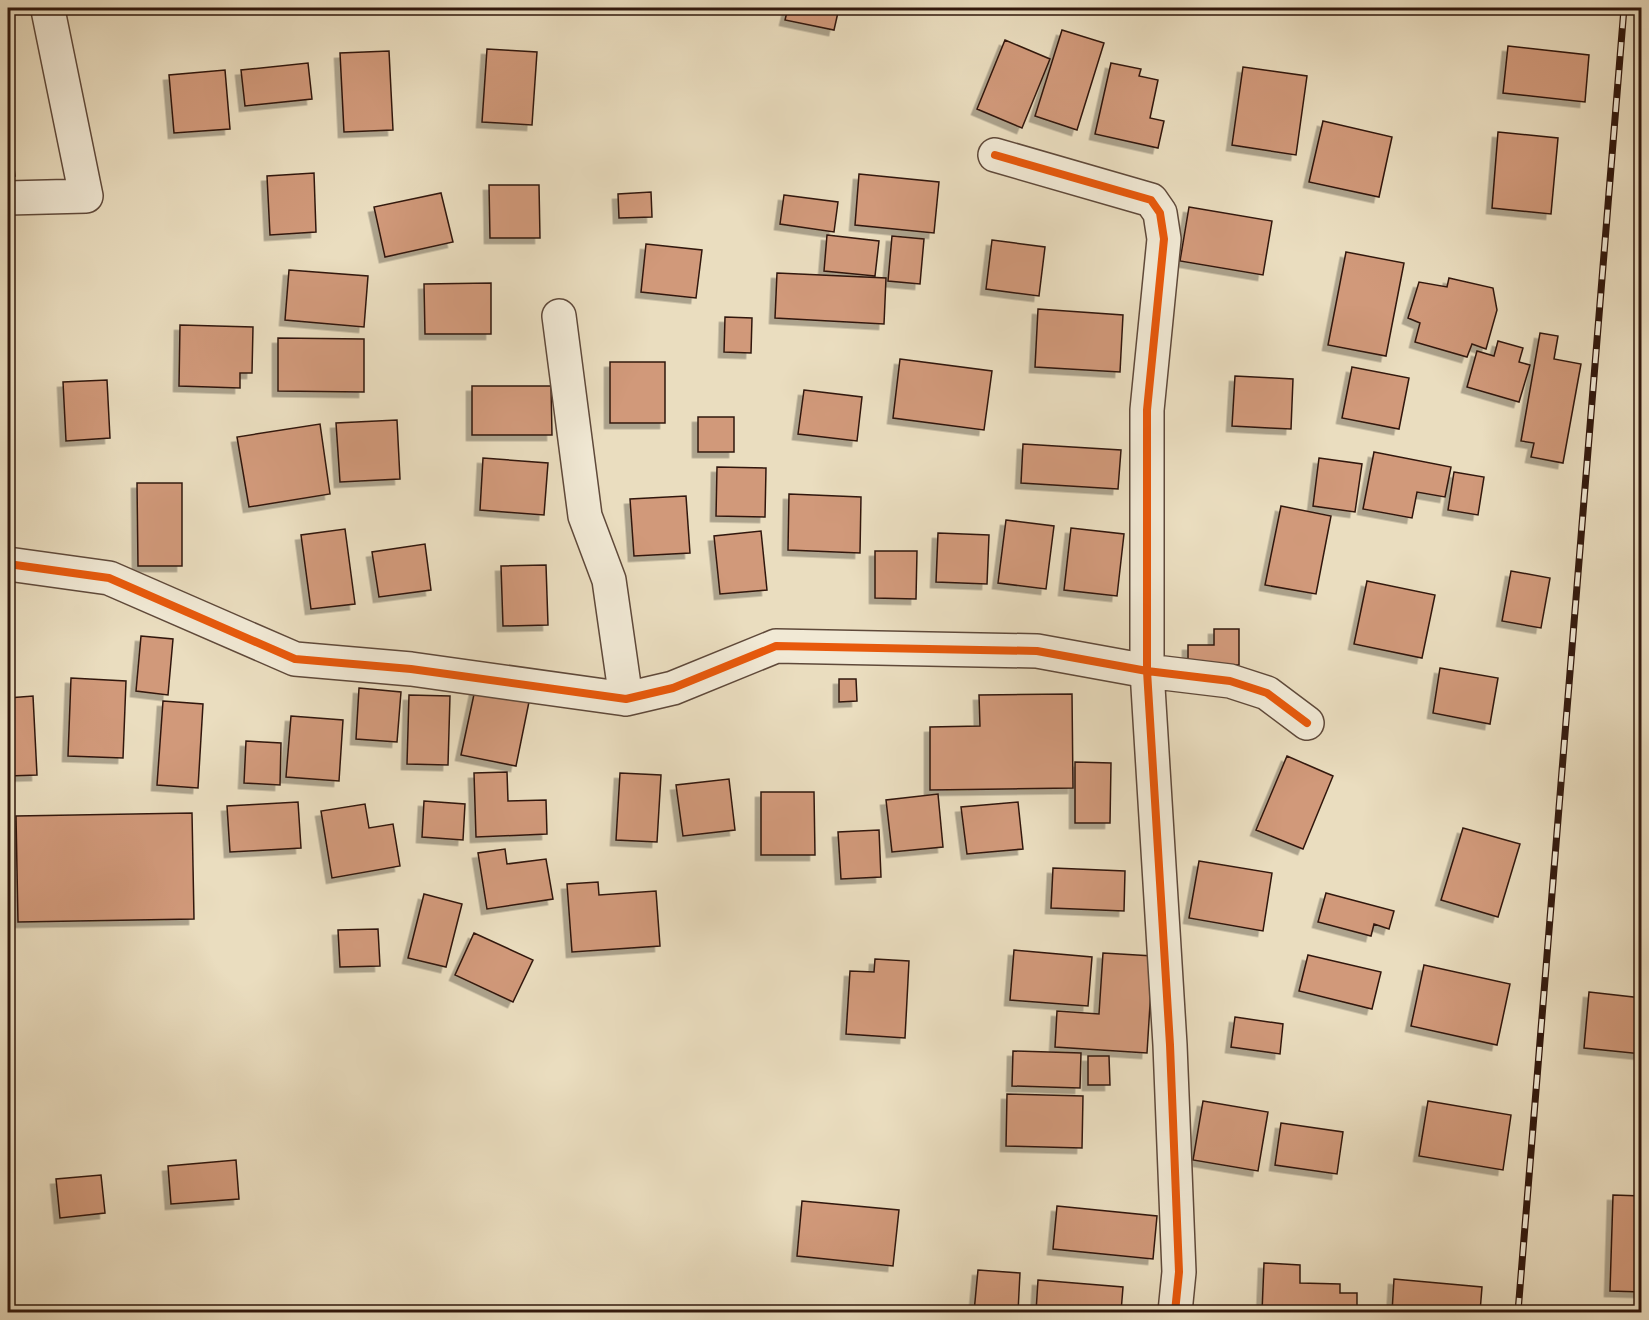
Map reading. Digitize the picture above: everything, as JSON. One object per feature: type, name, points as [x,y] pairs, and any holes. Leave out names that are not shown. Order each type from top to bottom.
[{"type":"street","points":[[8,198],[86,196],[48,10]]},
{"type":"street","points":[[995,155],[1109,186],[1151,200],[1160,213],[1164,239],[1148,410],[1148,671],[1170,1045],[1179,1272],[1175,1312]]},
{"type":"street","points":[[559,316],[585,516],[609,580],[626,699]]},
{"type":"street","points":[[8,564],[109,578],[295,659],[411,669],[626,699],[673,688],[776,646],[1037,651],[1148,671],[1230,681],[1267,693],[1307,723]]},
{"type":"building","points":[[788,8],[839,8],[834,30],[785,20]]},
{"type":"building","points":[[1062,30],[1104,43],[1077,130],[1035,116]]},
{"type":"building","points":[[1005,40],[1050,59],[1022,128],[977,109]]},
{"type":"building","points":[[1508,46],[1589,55],[1585,102],[1503,93]]},
{"type":"building","points":[[487,49],[537,52],[532,125],[482,122]]},
{"type":"building","points":[[389,51],[393,130],[344,132],[340,53]]},
{"type":"building","points":[[308,63],[312,99],[245,106],[241,70]]},
{"type":"building","points":[[1111,63],[1141,69],[1139,76],[1158,80],[1150,118],[1164,121],[1158,148],[1095,134]]},
{"type":"building","points":[[1243,67],[1307,76],[1296,155],[1232,145]]},
{"type":"building","points":[[225,70],[230,129],[174,133],[169,75]]},
{"type":"building","points":[[8,120],[15,176],[8,177]]},
{"type":"building","points":[[1323,121],[1392,137],[1379,197],[1309,182]]},
{"type":"building","points":[[1498,132],[1558,138],[1551,214],[1492,208]]},
{"type":"building","points":[[314,173],[316,232],[270,235],[267,176]]},
{"type":"building","points":[[859,174],[939,182],[934,233],[855,225]]},
{"type":"building","points":[[489,185],[539,185],[540,238],[490,238]]},
{"type":"building","points":[[651,192],[652,217],[619,218],[618,194]]},
{"type":"building","points":[[441,193],[453,242],[385,257],[374,207]]},
{"type":"building","points":[[784,195],[838,202],[834,232],[780,224]]},
{"type":"building","points":[[1189,207],[1272,221],[1263,275],[1180,261]]},
{"type":"building","points":[[827,235],[879,241],[875,276],[824,271]]},
{"type":"building","points":[[892,236],[924,239],[920,284],[888,281]]},
{"type":"building","points":[[992,240],[1045,247],[1039,296],[986,289]]},
{"type":"building","points":[[646,244],[702,250],[696,298],[641,292]]},
{"type":"building","points":[[1346,252],[1404,263],[1386,356],[1328,345]]},
{"type":"building","points":[[289,270],[368,276],[364,327],[285,320]]},
{"type":"building","points":[[777,273],[886,278],[884,324],[775,318]]},
{"type":"building","points":[[1449,278],[1493,288],[1497,310],[1486,349],[1472,344],[1467,357],[1415,342],[1420,323],[1408,318],[1419,282],[1447,287]]},
{"type":"building","points":[[491,283],[491,334],[425,334],[424,284]]},
{"type":"building","points":[[1038,309],[1123,315],[1120,372],[1035,367]]},
{"type":"building","points":[[725,317],[752,318],[751,353],[724,352]]},
{"type":"building","points":[[180,325],[253,327],[252,373],[240,373],[240,388],[179,386]]},
{"type":"building","points":[[1540,333],[1558,336],[1554,359],[1581,364],[1563,463],[1531,457],[1534,443],[1521,441]]},
{"type":"building","points":[[278,338],[364,339],[364,392],[278,391]]},
{"type":"building","points":[[1498,341],[1523,348],[1519,362],[1530,365],[1519,402],[1467,387],[1477,351],[1494,356]]},
{"type":"building","points":[[900,359],[992,371],[984,430],[893,418]]},
{"type":"building","points":[[610,362],[665,362],[665,423],[610,423]]},
{"type":"building","points":[[1352,367],[1409,378],[1399,429],[1342,418]]},
{"type":"building","points":[[1235,376],[1293,379],[1291,429],[1232,426]]},
{"type":"building","points":[[107,380],[110,438],[66,441],[63,382]]},
{"type":"building","points":[[472,386],[551,386],[552,435],[472,435]]},
{"type":"building","points":[[804,390],[862,397],[857,441],[798,434]]},
{"type":"building","points":[[698,417],[734,417],[734,452],[698,452]]},
{"type":"building","points":[[397,420],[400,479],[340,482],[336,423]]},
{"type":"building","points":[[320,424],[330,494],[249,507],[237,437]]},
{"type":"building","points":[[1023,444],[1121,450],[1118,489],[1021,483]]},
{"type":"building","points":[[1374,452],[1451,467],[1445,497],[1417,492],[1412,518],[1363,509]]},
{"type":"building","points":[[483,458],[548,463],[544,515],[480,510]]},
{"type":"building","points":[[1319,458],[1362,464],[1355,512],[1313,506]]},
{"type":"building","points":[[717,467],[766,468],[765,517],[716,516]]},
{"type":"building","points":[[1454,472],[1484,477],[1478,515],[1448,510]]},
{"type":"building","points":[[137,483],[182,483],[182,566],[138,566]]},
{"type":"building","points":[[789,494],[861,497],[860,553],[788,550]]},
{"type":"building","points":[[686,496],[690,553],[634,556],[630,499]]},
{"type":"building","points":[[1281,506],[1331,516],[1316,594],[1265,585]]},
{"type":"building","points":[[1006,520],[1054,526],[1046,589],[998,583]]},
{"type":"building","points":[[1071,528],[1124,534],[1117,596],[1064,590]]},
{"type":"building","points":[[345,529],[355,604],[311,609],[301,535]]},
{"type":"building","points":[[761,531],[767,590],[720,594],[714,536]]},
{"type":"building","points":[[938,533],[989,535],[987,584],[936,582]]},
{"type":"building","points":[[425,544],[431,590],[379,597],[372,552]]},
{"type":"building","points":[[875,551],[917,551],[916,599],[875,598]]},
{"type":"building","points":[[546,565],[548,625],[503,626],[501,566]]},
{"type":"building","points":[[1511,571],[1550,578],[1541,628],[1502,621]]},
{"type":"building","points":[[1367,581],[1435,595],[1422,658],[1354,644]]},
{"type":"building","points":[[1214,629],[1239,629],[1239,665],[1188,665],[1188,645],[1214,645]]},
{"type":"building","points":[[141,636],[173,639],[168,695],[136,691]]},
{"type":"building","points":[[1440,668],[1498,678],[1490,724],[1433,713]]},
{"type":"building","points":[[71,678],[126,681],[123,758],[68,756]]},
{"type":"building","points":[[839,679],[856,679],[857,701],[839,702]]},
{"type":"building","points":[[476,685],[530,697],[516,766],[461,755]]},
{"type":"building","points":[[359,688],[401,692],[397,742],[356,739]]},
{"type":"building","points":[[1072,694],[1073,788],[930,790],[930,727],[980,726],[979,695]]},
{"type":"building","points":[[409,695],[450,696],[448,765],[407,764]]},
{"type":"building","points":[[33,696],[37,775],[8,776],[8,698]]},
{"type":"building","points":[[163,701],[203,704],[198,788],[157,785]]},
{"type":"building","points":[[291,716],[343,720],[339,781],[286,777]]},
{"type":"building","points":[[246,741],[281,743],[280,785],[244,783]]},
{"type":"building","points":[[1287,756],[1333,776],[1303,849],[1256,830]]},
{"type":"building","points":[[1075,762],[1111,763],[1110,823],[1075,823]]},
{"type":"building","points":[[507,772],[508,801],[546,800],[547,834],[476,837],[474,773]]},
{"type":"building","points":[[620,773],[661,775],[657,842],[616,840]]},
{"type":"building","points":[[729,779],[735,830],[683,836],[676,785]]},
{"type":"building","points":[[761,792],[814,792],[815,855],[761,855]]},
{"type":"building","points":[[938,794],[943,847],[892,852],[886,800]]},
{"type":"building","points":[[424,801],[465,804],[463,840],[422,837]]},
{"type":"building","points":[[298,802],[301,848],[230,852],[227,806]]},
{"type":"building","points":[[1018,802],[1023,849],[967,854],[961,807]]},
{"type":"building","points":[[365,804],[369,828],[393,824],[400,866],[332,878],[321,811]]},
{"type":"building","points":[[192,813],[194,919],[18,922],[16,816]]},
{"type":"building","points":[[1463,828],[1520,844],[1498,917],[1441,900]]},
{"type":"building","points":[[879,830],[881,877],[841,879],[838,832]]},
{"type":"building","points":[[505,849],[507,864],[546,859],[553,899],[487,909],[478,853]]},
{"type":"building","points":[[1199,861],[1272,873],[1263,931],[1189,918]]},
{"type":"building","points":[[1053,868],[1125,871],[1124,911],[1051,908]]},
{"type":"building","points":[[598,882],[599,895],[656,891],[660,946],[572,952],[567,884]]},
{"type":"building","points":[[1326,893],[1394,911],[1389,929],[1374,924],[1371,936],[1318,922]]},
{"type":"building","points":[[424,894],[462,904],[446,967],[408,958]]},
{"type":"building","points":[[378,929],[380,966],[340,967],[338,930]]},
{"type":"building","points":[[474,933],[533,960],[513,1002],[455,975]]},
{"type":"building","points":[[1014,950],[1092,957],[1088,1006],[1010,1000]]},
{"type":"building","points":[[1103,953],[1153,956],[1147,1053],[1055,1047],[1057,1011],[1099,1014]]},
{"type":"building","points":[[1308,955],[1381,972],[1372,1009],[1299,991]]},
{"type":"building","points":[[875,959],[909,961],[905,1038],[846,1034],[850,971],[874,972]]},
{"type":"building","points":[[1424,965],[1510,984],[1497,1045],[1411,1026]]},
{"type":"building","points":[[1589,992],[1642,998],[1642,1054],[1584,1048]]},
{"type":"building","points":[[1235,1017],[1283,1024],[1280,1054],[1231,1047]]},
{"type":"building","points":[[1013,1051],[1081,1053],[1080,1088],[1012,1086]]},
{"type":"building","points":[[1088,1056],[1109,1056],[1110,1085],[1088,1085]]},
{"type":"building","points":[[1007,1094],[1083,1096],[1082,1148],[1006,1146]]},
{"type":"building","points":[[1203,1101],[1268,1112],[1258,1171],[1193,1160]]},
{"type":"building","points":[[1428,1101],[1511,1115],[1503,1170],[1419,1156]]},
{"type":"building","points":[[1281,1123],[1343,1132],[1337,1174],[1275,1165]]},
{"type":"building","points":[[236,1160],[239,1199],[171,1204],[168,1166]]},
{"type":"building","points":[[101,1175],[105,1213],[60,1218],[56,1179]]},
{"type":"building","points":[[1613,1195],[1642,1196],[1642,1292],[1610,1291]]},
{"type":"building","points":[[802,1201],[899,1210],[893,1266],[797,1256]]},
{"type":"building","points":[[1057,1206],[1157,1216],[1153,1259],[1053,1249]]},
{"type":"building","points":[[1264,1263],[1300,1265],[1300,1283],[1340,1284],[1340,1293],[1357,1293],[1357,1312],[1262,1312]]},
{"type":"building","points":[[978,1270],[1020,1273],[1018,1312],[974,1312]]},
{"type":"building","points":[[1394,1279],[1482,1287],[1480,1312],[1392,1312]]},
{"type":"building","points":[[1038,1280],[1123,1287],[1121,1312],[1036,1312]]},
{"type":"building","points":[[215,1307],[215,1312],[156,1312],[156,1311]]},
{"type":"railway","points":[[1518,1312],[1624,8]]},
{"type":"cycle path","points":[[995,155],[1151,200],[1160,213],[1164,239],[1147,410],[1147,671],[1230,681],[1267,693],[1307,723]]},
{"type":"cycle path","points":[[8,564],[109,578],[295,659],[411,669],[626,699],[673,688],[776,646],[1037,651],[1147,671],[1170,1045],[1179,1272],[1175,1312]]}]
